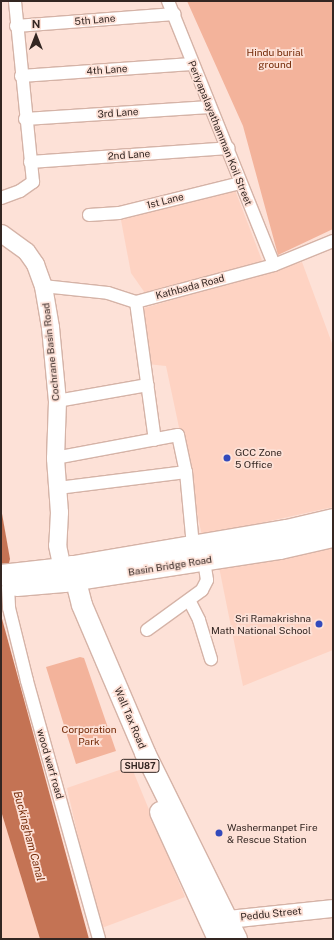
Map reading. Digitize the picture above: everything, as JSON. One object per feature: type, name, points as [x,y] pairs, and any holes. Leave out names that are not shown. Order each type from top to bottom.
[{"type":"main road","name":"Cochrane Basin Road","points":[[1,233],[26,251],[35,264],[43,286],[50,327],[57,401],[56,458],[59,512],[57,545],[68,574]]},
{"type":"main road","points":[[278,541],[333,519]]},
{"type":"main road","points":[[278,541],[333,537]]},
{"type":"main road","name":"Basin Bridge Road","points":[[5,582],[68,574],[278,541]]},
{"type":"main road","name":"Wall Tax Road","points":[[68,574],[219,927],[237,939]]},
{"type":"main road","name":"Peddu Street","points":[[219,927],[333,908]]},
{"type":"street","points":[[1,198],[20,191],[33,182],[25,119],[15,1]]},
{"type":"street","name":"Periyapalayathamman Koil Street","points":[[168,1],[192,64],[228,148],[240,183],[274,265]]},
{"type":"street","name":"5th Lane","points":[[16,26],[174,14]]},
{"type":"street","name":"4th Lane","points":[[21,76],[192,64]]},
{"type":"street","name":"3rd Lane","points":[[25,119],[210,107]]},
{"type":"street","name":"2nd Lane","points":[[30,162],[228,148]]},
{"type":"street","name":"1st Lane","points":[[89,215],[119,213],[240,183]]},
{"type":"street","name":"Kathbada Road","points":[[136,302],[274,265],[333,241]]},
{"type":"street","points":[[43,286],[108,293],[136,302],[155,440]]},
{"type":"street","points":[[57,401],[148,385]]},
{"type":"street","points":[[56,458],[178,435],[186,472],[199,553],[207,580],[202,590],[147,630]]},
{"type":"street","points":[[58,488],[186,472]]},
{"type":"street","name":"wood warf road","points":[[5,582],[9,608],[28,682],[99,939]]},
{"type":"street","points":[[189,600],[200,620],[211,659]]},
{"type":"shaded area","points":[[235,190],[263,263],[145,293],[131,273],[121,220]]},
{"type":"shaded area","points":[[302,262],[333,346],[333,507],[202,536],[166,366],[147,364],[141,309]]},
{"type":"shaded area","points":[[333,546],[333,650],[243,686],[219,567]]},
{"type":"shaded area","points":[[131,766],[185,897],[99,929],[67,788]]},
{"type":"shaded area","points":[[1,811],[40,939],[1,939]]},
{"type":"green space","name":"Hindu burial ground","points":[[187,1],[333,1],[333,229],[278,255],[243,126]]},
{"type":"green space","name":"Corporation Park","points":[[80,657],[84,658],[116,751],[76,764],[46,667]]},
{"type":"water","points":[[1,508],[10,559],[1,597]]},
{"type":"water","name":"Buckingham Canal","points":[[1,615],[89,939],[40,939],[1,811]]},
{"type":"place","name":"GCC Zone 5 Office","points":[[227,458]]},
{"type":"place","name":"Sri Ramakrishna Math National School","points":[[319,624]]},
{"type":"place","name":"Washermanpet Fire & Rescue Station","points":[[219,833]]}]
